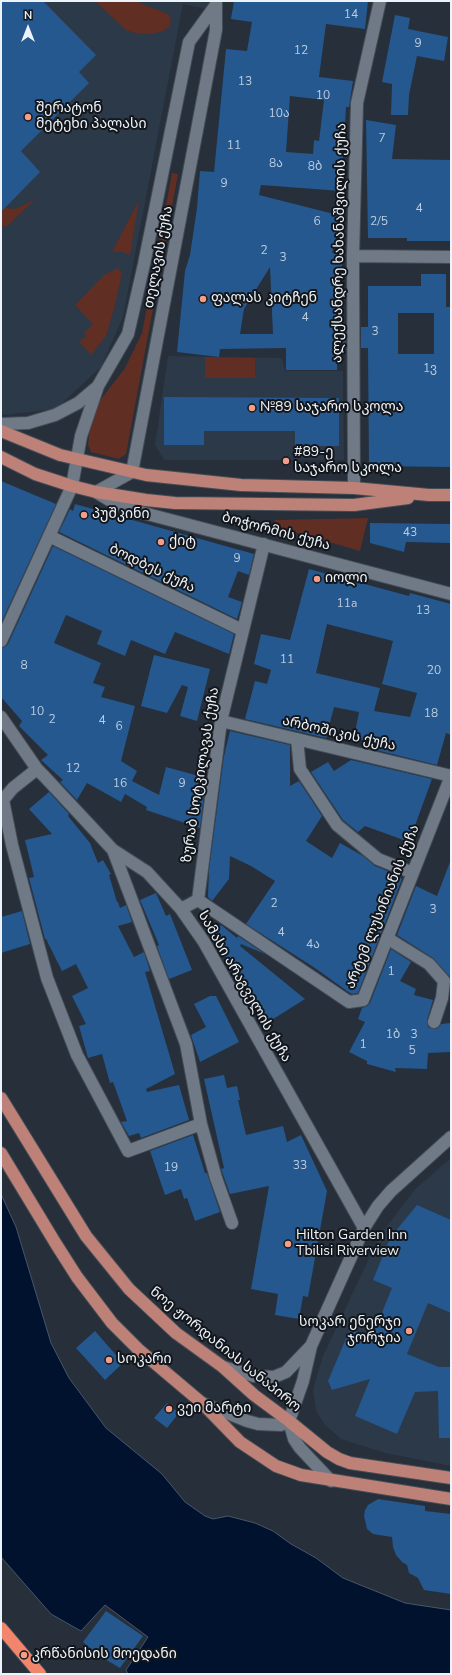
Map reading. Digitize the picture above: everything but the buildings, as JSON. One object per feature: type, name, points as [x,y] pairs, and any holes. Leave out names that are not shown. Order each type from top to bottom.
[{"type":"highway","points":[[1,1628],[40,1674]]},
{"type":"main road","points":[[1,431],[28,443],[76,459],[132,472],[170,478],[241,485],[354,488],[429,495],[451,495]]},
{"type":"main road","points":[[1,457],[35,474],[72,486],[96,492],[175,503],[354,505],[429,495]]},
{"type":"main road","name":"ნოე ჟორდანიას სანაპირო","points":[[1,1098],[74,1217],[107,1264],[129,1289],[171,1328],[223,1367],[254,1395],[327,1452],[339,1459],[350,1463],[451,1478]]},
{"type":"main road","points":[[1,1153],[64,1257],[112,1322],[138,1349],[202,1403],[240,1442],[273,1464],[301,1475],[451,1499]]},
{"type":"street","name":"ალექსანდრე ხახანაშვილის ქუჩა","points":[[354,488],[353,256],[357,103],[380,1]]},
{"type":"street","name":"თელავის ქუჩა","points":[[1,641],[72,486],[81,436],[98,386],[128,334],[144,264],[189,42],[215,4]]},
{"type":"street","name":"თელავის ქუჩა","points":[[132,472],[216,30],[215,4]]},
{"type":"street","points":[[353,256],[451,257]]},
{"type":"street","name":"თელავის ქუჩა","points":[[1,424],[28,423],[55,415],[78,403],[98,386]]},
{"type":"street","points":[[96,492],[132,472]]},
{"type":"street","name":"ბოჭორმის ქუჩა","points":[[96,492],[111,502],[136,511],[451,594]]},
{"type":"street","name":"ბოდბეს ქუჩა","points":[[48,536],[242,630]]},
{"type":"street","name":"ზურაბ სოტკილავას ქუჩა","points":[[198,900],[221,721],[264,544]]},
{"type":"street","name":"სამასი არაგველის ქუჩა","points":[[1,717],[37,769],[113,850],[147,872],[181,909],[204,942],[364,1228]]},
{"type":"street","name":"არბოშიკის ქუჩა","points":[[221,721],[451,776]]},
{"type":"street","points":[[297,739],[300,769],[337,825],[378,859],[413,873]]},
{"type":"street","points":[[37,769],[13,788],[3,800],[12,844],[47,978],[77,1055],[128,1151],[201,1124]]},
{"type":"street","name":"არტემ ლუსინიანის ქუჩა","points":[[198,900],[349,1002],[363,1000],[451,776]]},
{"type":"street","points":[[113,850],[186,1044],[201,1124],[216,1178],[232,1223]]},
{"type":"street","points":[[181,909],[198,900]]},
{"type":"street","points":[[387,938],[429,964],[444,981],[442,998],[434,1022]]},
{"type":"street","points":[[331,1481],[300,1448],[294,1439],[289,1421],[303,1381],[311,1346],[364,1228],[378,1206],[391,1191],[451,1137]]},
{"type":"street","points":[[223,1367],[254,1376],[274,1377],[286,1372],[311,1346]]},
{"type":"street","points":[[202,1403],[258,1424],[281,1424],[289,1421]]},
{"type":"shaded area","points":[[1,1],[209,1],[208,9],[183,4],[123,317],[101,367],[56,409],[5,415],[1,414]]},
{"type":"shaded area","points":[[95,1],[135,1],[168,14],[171,20],[169,27],[163,31],[152,34],[135,33],[126,30]]},
{"type":"shaded area","points":[[172,173],[178,174],[126,454],[119,459],[91,452],[88,445],[90,426],[98,403],[125,368],[142,333]]},
{"type":"shaded area","points":[[36,199],[7,226],[1,227],[1,207],[15,209]]},
{"type":"shaded area","points":[[139,200],[130,255],[122,252],[112,252]]},
{"type":"shaded area","points":[[118,268],[122,273],[106,336],[91,355],[79,342],[86,336],[84,333],[93,324],[75,305],[104,275]]},
{"type":"shaded area","name":"№89 საჯარო სკოლა","points":[[168,356],[282,358],[285,371],[343,371],[344,460],[164,460],[155,445]]},
{"type":"shaded area","points":[[205,357],[255,358],[255,378],[205,378]]},
{"type":"shaded area","points":[[368,518],[360,551],[273,526],[275,520]]},
{"type":"shaded area","points":[[451,1158],[451,1466],[385,1453],[341,1439],[325,1425],[316,1411],[313,1389],[323,1356],[379,1237],[415,1189]]},
{"type":"water","points":[[1,1194],[16,1227],[51,1343],[69,1378],[106,1428],[162,1474],[185,1502],[205,1516],[213,1519],[228,1516],[255,1523],[273,1531],[291,1544],[316,1558],[343,1578],[405,1603],[451,1610],[451,1674],[128,1674],[126,1670],[148,1637],[105,1605],[81,1631],[51,1614],[1,1557]]},
{"type":"place","name":"შერატონ მეტეხი პალასი","points":[[28,117]]},
{"type":"place","name":"ფალას კიტჩენ","points":[[203,299]]},
{"type":"place","name":"№89 საჯარო სკოლა","points":[[252,408]]},
{"type":"place","name":"#89-ე საჯარო სკოლა","points":[[286,461]]},
{"type":"place","name":"პუშკინი","points":[[84,515]]},
{"type":"place","name":"ქიტ","points":[[161,542]]},
{"type":"place","name":"იოლი","points":[[317,579]]},
{"type":"place","name":"Hilton Garden Inn Tbilisi Riverview","points":[[288,1244]]},
{"type":"place","name":"სოკარ ენერჯი ჯორჯია","points":[[409,1331]]},
{"type":"place","name":"სოკარი","points":[[109,1360]]},
{"type":"place","name":"ვეი მარტი","points":[[169,1409]]},
{"type":"place","name":"კრწანისის მოედანი","points":[[24,1655]]}]
